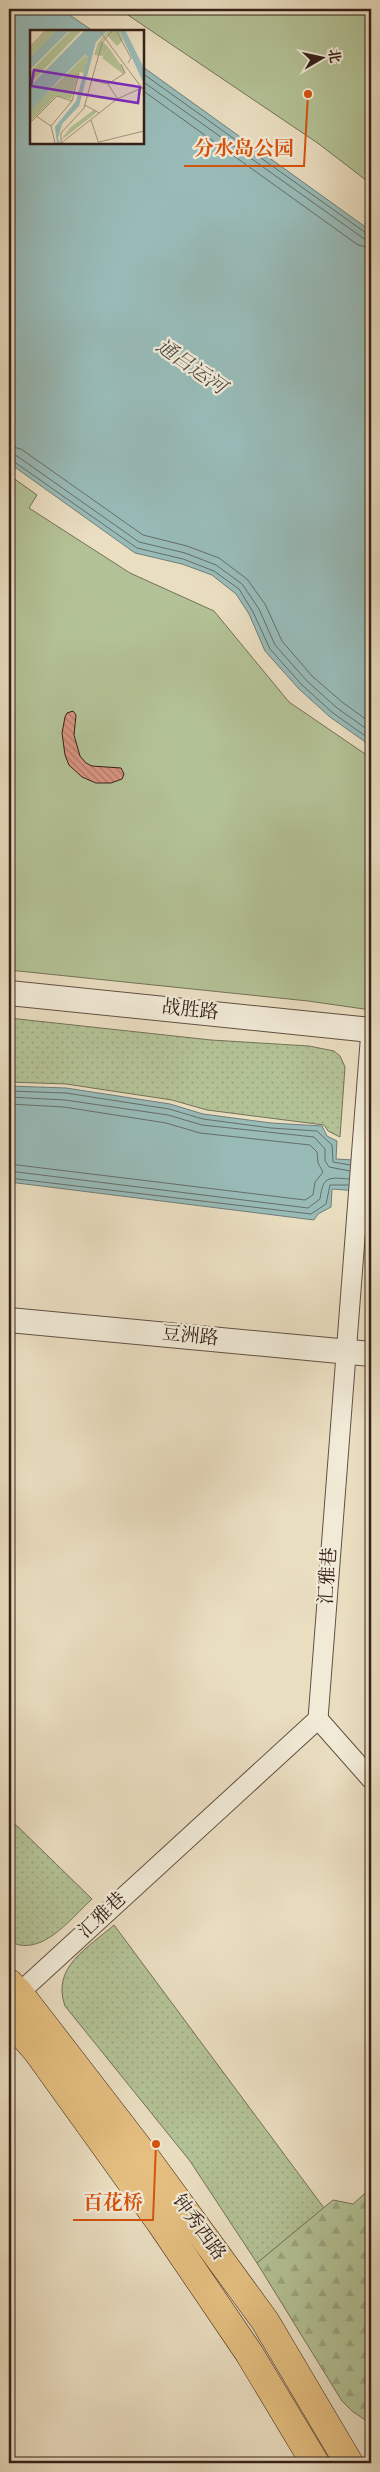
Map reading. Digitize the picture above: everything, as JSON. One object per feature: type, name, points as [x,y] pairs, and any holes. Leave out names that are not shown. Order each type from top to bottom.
[{"type":"main road","name":"钟秀西路","points":[[14,1988],[144,2154],[265,2321],[349,2463]]},
{"type":"main road","name":"钟秀西路","points":[[9,2019],[37,2051],[160,2222],[249,2353],[315,2463]]},
{"type":"street","name":"战胜路","points":[[9,993],[371,1030]]},
{"type":"street","name":"汇雅巷","points":[[14,1988],[318,1719],[371,1030]]},
{"type":"street","name":"豆洲路","points":[[9,1320],[371,1354]]},
{"type":"street","points":[[318,1719],[371,1780]]},
{"type":"green space","points":[[119,9],[371,9],[371,184],[319,144]]},
{"type":"green space","points":[[9,475],[37,495],[29,508],[130,573],[214,611],[289,702],[371,758],[371,1010],[308,1001],[9,970]]},
{"type":"green space","points":[[9,1018],[211,1040],[309,1046],[334,1051],[340,1056],[345,1067],[340,1137],[328,1131],[324,1125],[207,1110],[172,1100],[66,1084],[9,1082]]},
{"type":"green space","points":[[9,1818],[92,1899],[55,1934],[33,1945],[21,1945],[9,1941]]},
{"type":"green space","points":[[114,1925],[324,2208],[257,2263],[190,2161],[65,2006],[62,1992],[63,1980],[67,1969],[83,1950]]},
{"type":"green space","points":[[371,2188],[371,2424],[352,2411],[342,2401],[257,2263],[333,2200],[353,2204]]},
{"type":"water","name":"通吕运河","points":[[9,9],[61,9],[92,30],[30,30],[30,144],[144,144],[144,68],[371,231],[371,746],[330,717],[299,689],[265,651],[249,614],[236,594],[212,575],[182,564],[135,553],[9,463]]},
{"type":"water","points":[[9,1086],[66,1088],[170,1104],[203,1114],[271,1123],[322,1126],[327,1136],[337,1141],[336,1159],[371,1161],[371,1192],[332,1189],[331,1207],[318,1214],[314,1220],[9,1182]]},
{"type":"building","points":[[73,711],[76,715],[74,735],[80,756],[86,763],[92,766],[121,768],[124,774],[122,779],[111,783],[96,783],[82,777],[69,765],[65,755],[62,733],[67,713]]},
{"type":"place","name":"分水岛公园","points":[[308,94]]},
{"type":"place","name":"百花桥","points":[[156,2144]]}]
